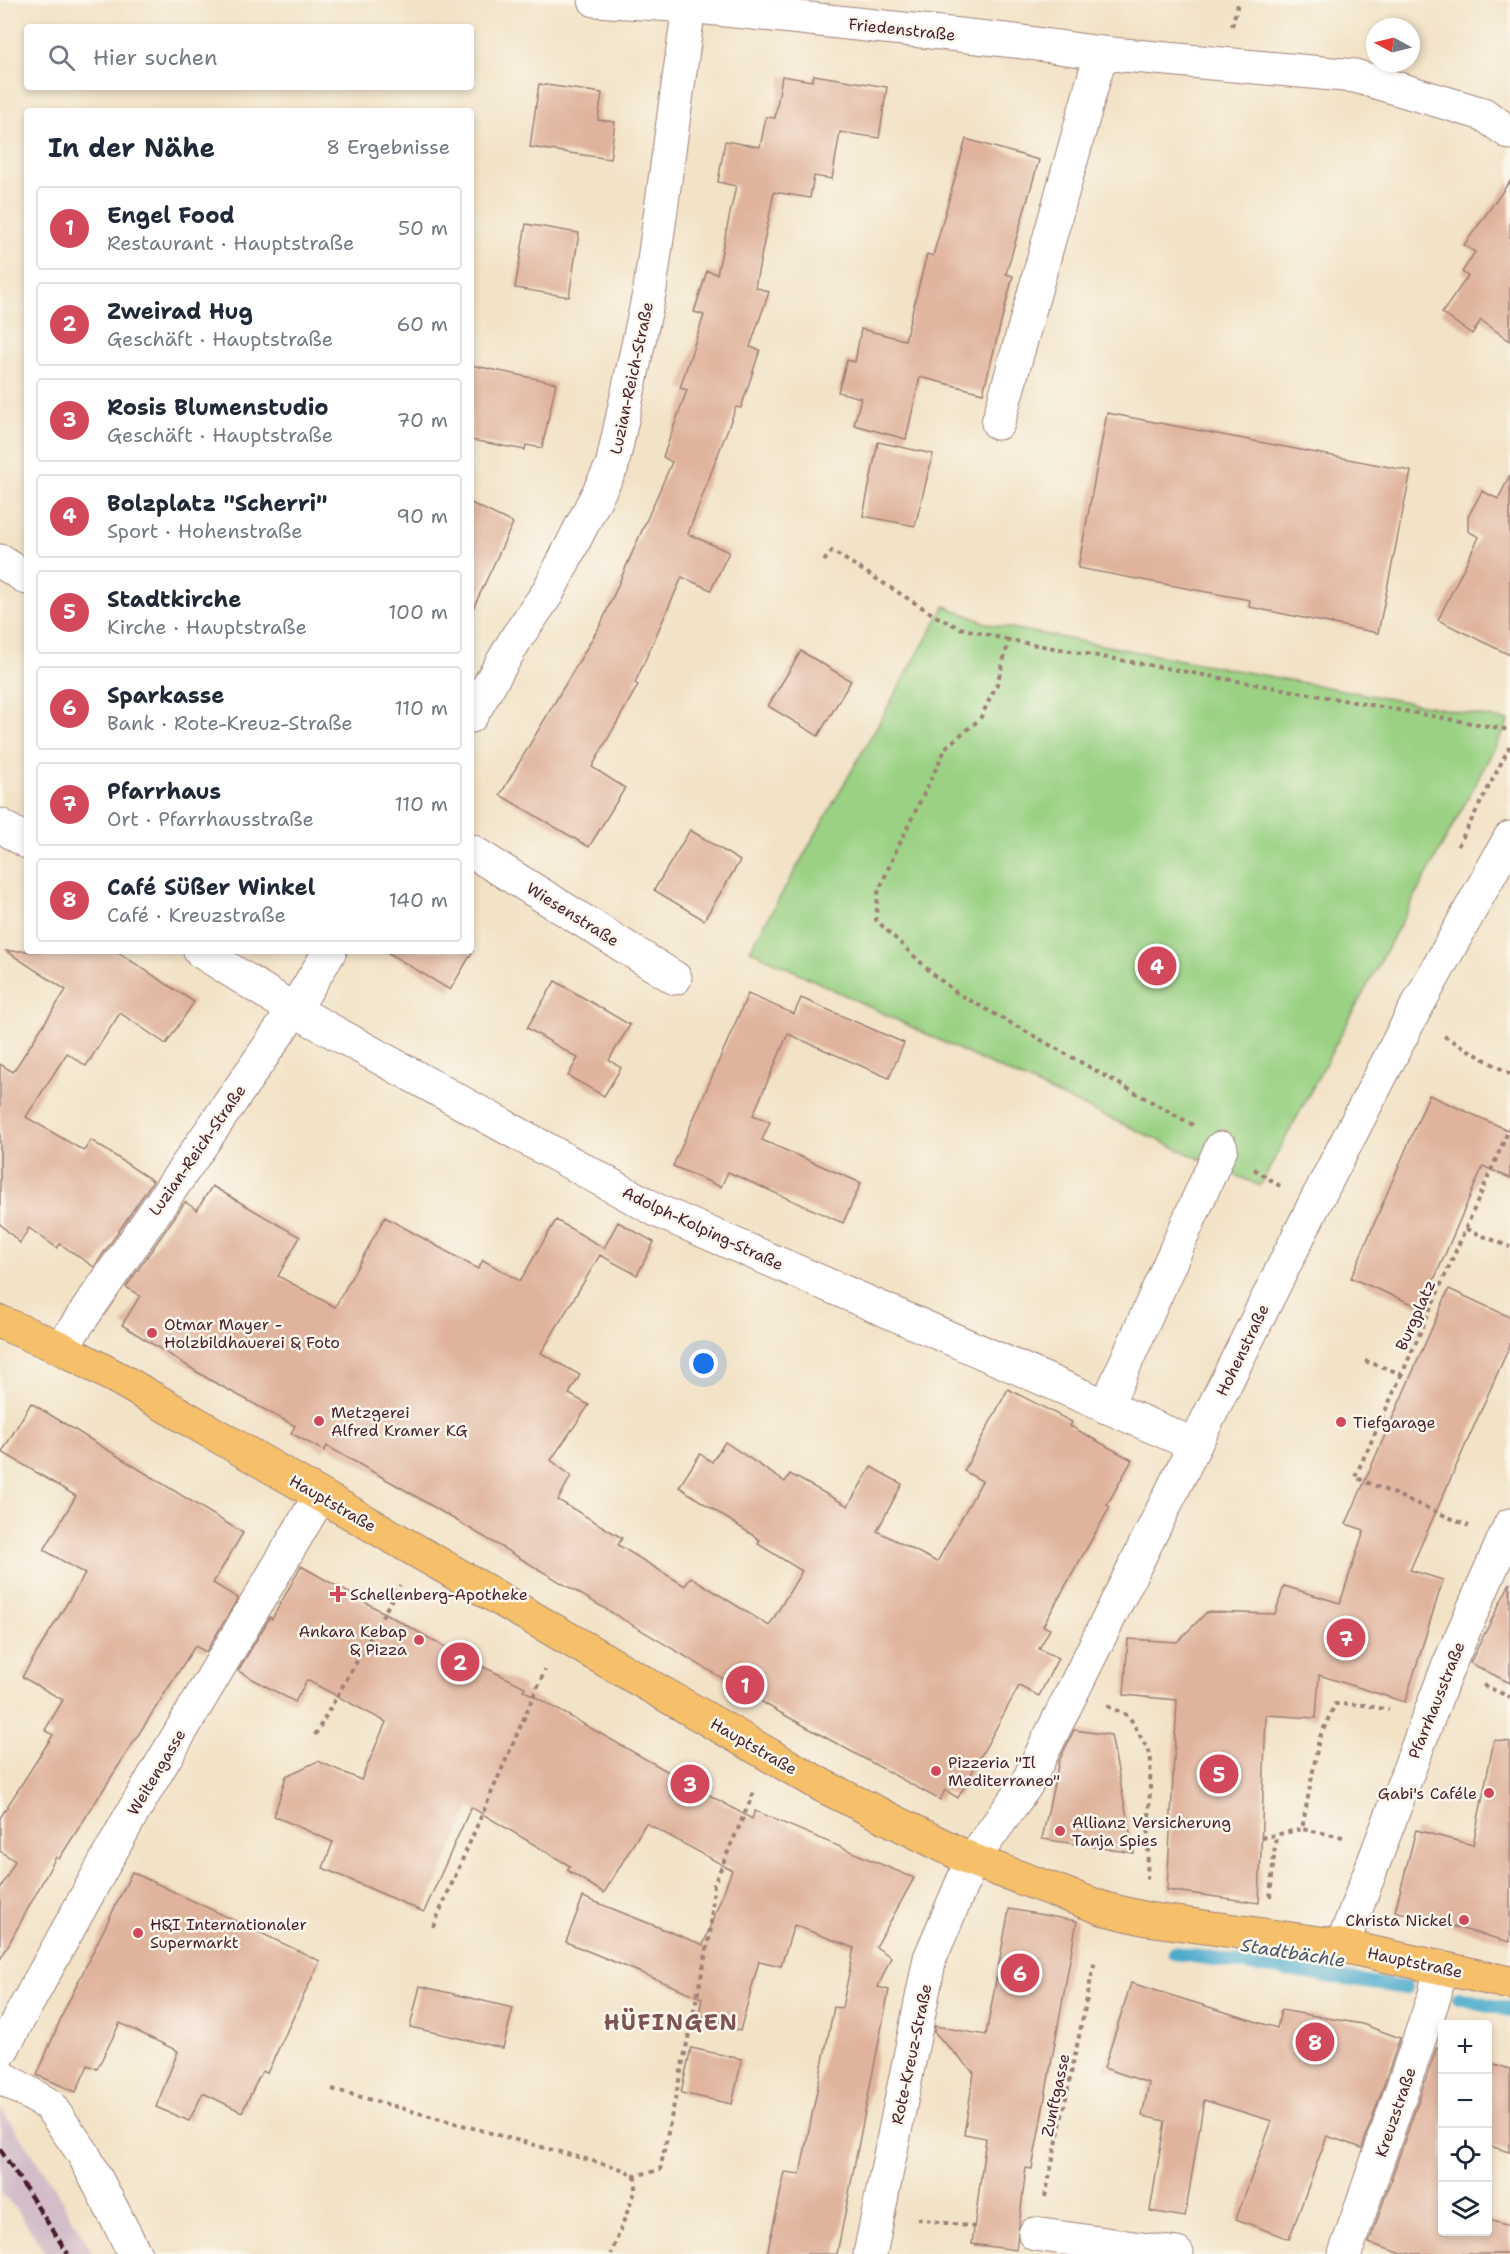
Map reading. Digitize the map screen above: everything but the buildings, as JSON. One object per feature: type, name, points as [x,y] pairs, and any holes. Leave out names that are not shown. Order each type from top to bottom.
[{"type":"main road","name":"Hauptstraße","points":[[0,1322],[61,1348],[823,1786],[972,1860],[1105,1909],[1147,1919],[1342,1946],[1510,1983]]},
{"type":"street","name":"Friedenstraße","points":[[595,0],[689,6],[1015,40],[1101,53],[1355,76],[1483,114],[1510,133]]},
{"type":"street","name":"Luzian-Reich-Straße","points":[[474,711],[517,638],[547,594],[612,466],[650,289],[689,6]]},
{"type":"street","points":[[999,423],[1101,53]]},
{"type":"street","points":[[0,561],[24,576]]},
{"type":"street","points":[[0,825],[24,840]]},
{"type":"street","name":"Hohenstraße","points":[[972,1860],[1026,1785],[1405,1027],[1510,838]]},
{"type":"street","name":"Wiesenstraße","points":[[474,853],[675,978]]},
{"type":"street","name":"Adolph-Kolping-Straße","points":[[205,954],[294,1010],[658,1211],[1195,1445]]},
{"type":"street","name":"Luzian-Reich-Straße","points":[[61,1348],[294,1010],[328,954]]},
{"type":"street","points":[[1106,1407],[1221,1148]]},
{"type":"street","name":"Weitengasse","points":[[0,2053],[130,1816],[320,1496]]},
{"type":"street","name":"Pfarrhausstraße","points":[[1342,1946],[1428,1719],[1507,1533]]},
{"type":"street","name":"Rote-Kreuz-Straße","points":[[870,2254],[930,1958],[972,1860]]},
{"type":"street","name":"Kreuzstraße","points":[[1345,2254],[1435,1994],[1440,1967]]},
{"type":"street","points":[[0,2076],[49,2105],[83,2153],[135,2254]]},
{"type":"street","points":[[1035,2234],[1177,2254]]},
{"type":"path","points":[[824,561],[832,551],[939,618],[960,628],[1009,640],[1510,730]]},
{"type":"path","points":[[1009,640],[997,684],[980,718],[947,746],[894,855],[878,892],[876,920],[934,975],[957,993],[1204,1131],[1221,1148],[1280,1186]]},
{"type":"path","name":"Burgplatz","points":[[1365,1362],[1402,1374],[1510,1126]]},
{"type":"path","points":[[1466,1229],[1510,1247]]},
{"type":"path","points":[[1402,1374],[1355,1477],[1507,1533]]},
{"type":"path","points":[[315,1735],[418,1553]]},
{"type":"path","points":[[433,1927],[560,1636]]},
{"type":"path","points":[[1073,1691],[1129,1716],[1151,1755],[1147,1886]]},
{"type":"path","points":[[1302,1829],[1319,1739],[1335,1704],[1364,1705],[1428,1719]]},
{"type":"path","points":[[633,2176],[660,2170],[710,1935],[714,1884],[770,1755]]},
{"type":"path","points":[[1262,1838],[1302,1829],[1345,1837]]},
{"type":"path","points":[[1270,1899],[1275,1835]]},
{"type":"path","name":"Zunftgasse","points":[[1035,2234],[1095,1960]]},
{"type":"path","points":[[332,2088],[625,2170],[636,2178],[636,2189],[611,2254]]},
{"type":"path","points":[[878,2213],[975,2227]]},
{"type":"shaded area","points":[[0,2107],[52,2183],[93,2254],[46,2254],[17,2210],[0,2192]]},
{"type":"green space","points":[[945,606],[989,624],[1509,721],[1260,1186],[985,1062],[750,950]]},
{"type":"waterway","name":"Stadtbächle","points":[[1174,1953],[1406,1988]]},
{"type":"waterway","name":"Stadtbächle","points":[[1459,1998],[1510,2010]]},
{"type":"railway","points":[[0,2149],[68,2254]]},
{"type":"place","name":"Bolzplatz \"Scherri\"","points":[[1157,966]]},
{"type":"place","name":"Otmar Mayer - Holzbildhauerei & Foto","points":[[152,1333]]},
{"type":"place","name":"Metzgerei Alfred Kramer KG","points":[[319,1421]]},
{"type":"place","name":"Tiefgarage","points":[[1341,1422]]},
{"type":"place","name":"Schellenberg-Apotheke","points":[[338,1594]]},
{"type":"place","name":"Pfarrhaus","points":[[1346,1638]]},
{"type":"place","name":"Ankara Kebap & Pizza","points":[[419,1640]]},
{"type":"place","name":"Zweirad Hug","points":[[460,1662]]},
{"type":"place","name":"Engel Food","points":[[745,1685]]},
{"type":"place","name":"Pizzeria \"Il Mediterraneo\"","points":[[936,1771]]},
{"type":"place","name":"Stadtkirche","points":[[1219,1774]]},
{"type":"place","name":"Rosis Blumenstudio","points":[[690,1784]]},
{"type":"place","name":"Gabi's Caféle","points":[[1489,1793]]},
{"type":"place","name":"Allianz Versicherung Tanja Spies","points":[[1060,1831]]},
{"type":"place","name":"Christa Nickel","points":[[1464,1920]]},
{"type":"place","name":"H&I Internationaler Supermarkt","points":[[138,1933]]},
{"type":"place","name":"Sparkasse","points":[[1020,1973]]},
{"type":"place","name":"Café Süßer Winkel","points":[[1315,2042]]},
{"type":"district","name":"HÜFINGEN","points":[[671,2022]]}]
